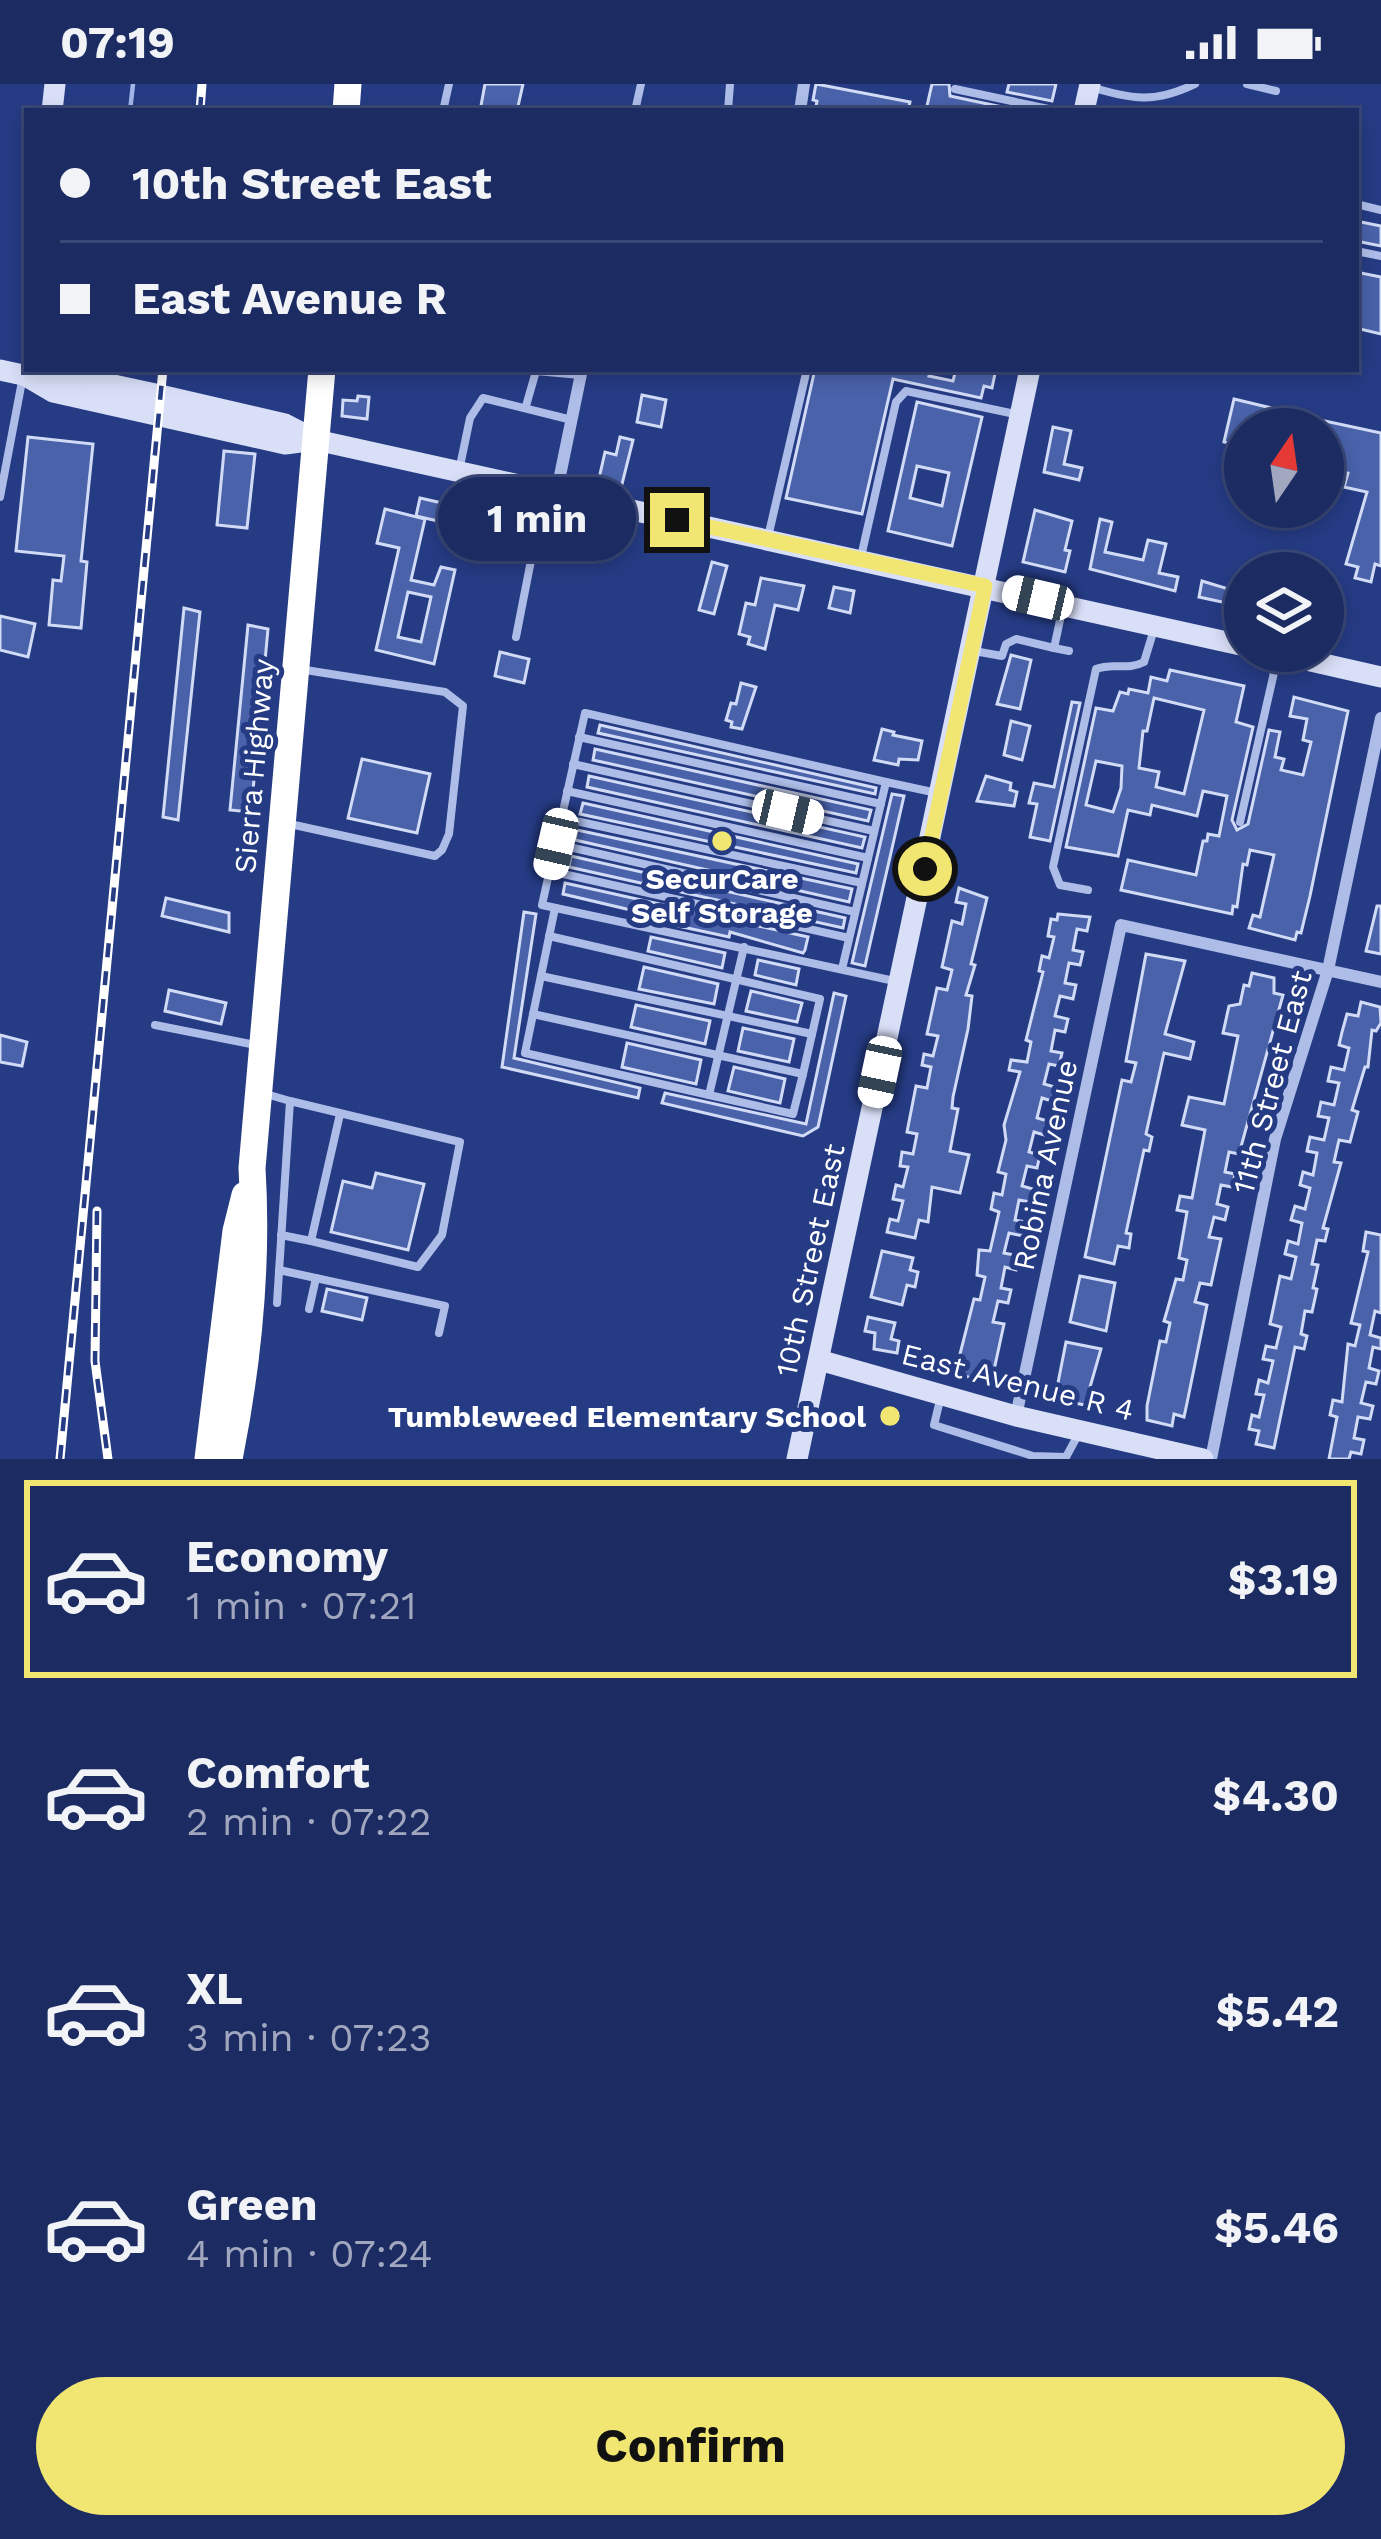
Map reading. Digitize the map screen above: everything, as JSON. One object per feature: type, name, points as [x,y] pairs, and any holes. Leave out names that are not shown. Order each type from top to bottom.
[{"type":"highway","name":"Sierra Highway","points":[[229,1459],[241,1390],[256,1232],[252,1168],[322,372]]},
{"type":"highway","name":"Sierra Highway","points":[[208,1459],[236,1231],[252,1168]]},
{"type":"main road","points":[[33,372],[53,392],[285,444],[316,440],[1224,641]]},
{"type":"main road","name":"10th Street East","points":[[797,1459],[1029,372]]},
{"type":"main road","points":[[1344,668],[1381,676]]},
{"type":"main road","name":"East Avenue R 4","points":[[819,1360],[1016,1416],[1207,1459]]},
{"type":"street","points":[[550,494],[582,372]]},
{"type":"street","name":"11th Street East","points":[[1207,1459],[1276,1139],[1328,970],[1381,718]]},
{"type":"street","name":"Robina Avenue","points":[[1016,1416],[1121,925],[1328,970]]},
{"type":"street","points":[[1328,970],[1381,982]]},
{"type":"lane","points":[[1089,85],[1142,99],[1166,98],[1195,84]]},
{"type":"lane","points":[[1246,84],[1276,91]]},
{"type":"lane","points":[[956,89],[1044,108]]},
{"type":"lane","points":[[0,497],[24,369]]},
{"type":"lane","points":[[525,407],[536,372]]},
{"type":"lane","points":[[768,538],[806,372]]},
{"type":"lane","points":[[860,558],[896,402],[906,391],[1020,415]]},
{"type":"lane","points":[[458,472],[470,418],[483,398],[572,420]]},
{"type":"lane","points":[[516,637],[550,494]]},
{"type":"lane","points":[[1054,648],[1064,604]]},
{"type":"lane","points":[[1088,890],[1060,885],[1053,867],[1096,669],[1105,665],[1131,669],[1144,662],[1155,625]]},
{"type":"lane","points":[[972,650],[1002,656],[1006,644],[1016,639],[1069,651]]},
{"type":"lane","points":[[282,823],[435,856],[448,834],[463,706],[445,692],[296,668]]},
{"type":"lane","points":[[1240,822],[1269,672]]},
{"type":"lane","points":[[900,982],[542,905],[585,713],[941,794]]},
{"type":"lane","points":[[580,737],[880,804]]},
{"type":"lane","points":[[573,764],[874,831]]},
{"type":"lane","points":[[842,969],[886,782]]},
{"type":"lane","points":[[567,791],[868,858]]},
{"type":"lane","points":[[562,818],[862,884]]},
{"type":"lane","points":[[556,844],[855,912]]},
{"type":"lane","points":[[550,871],[849,938]]},
{"type":"lane","points":[[549,936],[820,999],[793,1114],[525,1053],[542,976],[549,936],[555,908]]},
{"type":"lane","points":[[709,1095],[744,947]]},
{"type":"lane","points":[[542,976],[812,1034]]},
{"type":"lane","points":[[533,1014],[803,1074]]},
{"type":"lane","points":[[154,1025],[263,1046]]},
{"type":"lane","points":[[258,1094],[460,1142],[442,1235],[418,1267],[281,1235]]},
{"type":"lane","points":[[277,1303],[290,1101]]},
{"type":"lane","points":[[311,1241],[340,1114]]},
{"type":"lane","points":[[279,1270],[445,1306],[439,1333]]},
{"type":"lane","points":[[309,1309],[316,1278]]},
{"type":"lane","points":[[942,1395],[934,1425],[1034,1456],[1066,1457],[1079,1430]]},
{"type":"building","points":[[485,84],[523,84],[518,108],[481,108]]},
{"type":"building","points":[[816,84],[910,102],[909,108],[816,108]]},
{"type":"building","points":[[932,84],[949,84],[950,96],[1002,107],[934,108],[927,106]]},
{"type":"building","points":[[1009,84],[1056,84],[1052,101],[1007,92]]},
{"type":"building","points":[[1359,222],[1381,226],[1381,246],[1359,242]]},
{"type":"building","points":[[1359,273],[1381,277],[1381,334],[1359,329]]},
{"type":"building","points":[[814,372],[930,372],[929,376],[953,381],[955,372],[995,372],[992,388],[984,386],[981,398],[893,379],[862,514],[786,498]]},
{"type":"building","points":[[642,395],[666,400],[661,427],[637,422]]},
{"type":"building","points":[[358,396],[369,397],[367,419],[342,416],[343,400],[357,401]]},
{"type":"building","points":[[1234,399],[1272,408],[1232,408]]},
{"type":"building","points":[[917,402],[982,417],[952,546],[888,531]],"holes":[[[917,466],[949,473],[942,506],[910,498]]]},
{"type":"building","points":[[1344,425],[1381,433],[1381,566],[1375,564],[1371,582],[1355,578],[1358,567],[1346,564],[1367,492],[1344,487],[1348,473],[1344,472]]},
{"type":"building","points":[[1053,427],[1071,431],[1064,464],[1082,468],[1079,480],[1044,472]]},
{"type":"building","points":[[28,437],[93,444],[81,561],[87,562],[81,628],[49,625],[53,580],[61,581],[64,556],[16,551]]},
{"type":"building","points":[[620,437],[633,440],[621,488],[598,483],[605,452],[616,455]]},
{"type":"building","points":[[224,451],[255,454],[247,528],[217,525]]},
{"type":"building","points":[[420,498],[455,506],[451,524],[416,516]]},
{"type":"building","points":[[473,498],[490,503],[477,544],[466,542],[474,517],[469,516]]},
{"type":"building","points":[[385,509],[425,519],[411,580],[434,585],[441,567],[455,570],[434,664],[376,650],[399,548],[377,543]],"holes":[[[408,592],[431,597],[421,642],[398,637]]]},
{"type":"building","points":[[1035,510],[1072,521],[1065,572],[1023,562]]},
{"type":"building","points":[[1100,519],[1112,522],[1105,552],[1143,560],[1148,540],[1166,544],[1159,573],[1178,577],[1175,591],[1090,569]]},
{"type":"building","points":[[712,562],[727,566],[714,614],[699,610]]},
{"type":"building","points":[[761,578],[804,586],[798,610],[775,605],[765,649],[748,644],[750,637],[739,634],[746,603],[755,605]]},
{"type":"building","points":[[1202,581],[1224,588],[1224,602],[1199,597]]},
{"type":"building","points":[[834,587],[854,591],[850,613],[829,608]]},
{"type":"building","points":[[184,608],[200,612],[178,820],[163,817]]},
{"type":"building","points":[[0,616],[35,624],[28,657],[0,650]]},
{"type":"building","points":[[248,625],[268,629],[251,812],[230,810]]},
{"type":"building","points":[[500,652],[529,659],[524,683],[495,676]]},
{"type":"building","points":[[1011,655],[1031,660],[1020,709],[997,704]]},
{"type":"building","points":[[1170,670],[1244,686],[1236,722],[1253,727],[1232,820],[1237,830],[1248,824],[1269,730],[1280,732],[1275,757],[1284,759],[1281,770],[1303,775],[1311,742],[1303,740],[1307,719],[1290,716],[1294,697],[1348,711],[1310,896],[1295,940],[1249,928],[1253,915],[1260,917],[1274,855],[1250,850],[1232,914],[1121,890],[1128,860],[1196,875],[1203,841],[1208,834],[1219,836],[1227,796],[1203,791],[1197,816],[1152,805],[1150,815],[1128,810],[1118,856],[1066,847],[1096,708],[1113,711],[1120,692],[1128,694],[1129,689],[1148,693],[1151,677],[1167,681]],"holes":[[[1154,698],[1204,710],[1184,794],[1156,787],[1159,772],[1139,768],[1143,731],[1147,731]],[[1096,761],[1122,766],[1113,812],[1086,805]]]},
{"type":"building","points":[[741,683],[756,687],[742,729],[731,727],[732,722],[726,720]]},
{"type":"building","points":[[1072,702],[1080,703],[1050,841],[1030,837],[1037,804],[1029,803],[1034,783],[1054,787]]},
{"type":"building","points":[[1011,721],[1030,726],[1022,760],[1004,755]]},
{"type":"building","points":[[600,725],[876,788],[875,794],[598,733]]},
{"type":"building","points":[[882,729],[922,741],[918,760],[899,759],[898,765],[874,760]]},
{"type":"building","points":[[595,749],[871,810],[868,821],[593,760]]},
{"type":"building","points":[[362,759],[430,774],[417,833],[348,818]]},
{"type":"building","points":[[589,776],[865,837],[862,848],[587,787]]},
{"type":"building","points":[[986,776],[1011,783],[1010,790],[1017,792],[1014,806],[977,801]]},
{"type":"building","points":[[892,794],[904,796],[865,966],[852,963]]},
{"type":"building","points":[[583,803],[858,864],[856,873],[580,814]]},
{"type":"building","points":[[577,830],[852,889],[849,902],[575,840]]},
{"type":"building","points":[[571,856],[845,918],[843,928],[569,867]]},
{"type":"building","points":[[565,883],[808,937],[805,950],[655,921],[656,916],[563,894]]},
{"type":"building","points":[[959,888],[987,898],[971,964],[975,965],[966,995],[972,996],[968,1029],[952,1108],[958,1109],[950,1151],[969,1155],[960,1193],[932,1187],[928,1222],[919,1220],[915,1238],[887,1232],[890,1219],[898,1221],[903,1201],[893,1199],[896,1185],[903,1187],[908,1167],[900,1166],[902,1152],[913,1154],[917,1134],[907,1132],[916,1086],[927,1088],[931,1067],[922,1065],[924,1054],[933,1056],[938,1036],[927,1034],[937,988],[947,990],[952,970],[942,967],[952,921],[962,924],[966,904],[956,902]]},
{"type":"building","points":[[166,898],[229,913],[229,932],[162,916]]},
{"type":"building","points":[[1377,906],[1381,906],[1381,954],[1366,951]]},
{"type":"building","points":[[524,912],[536,914],[514,1058],[640,1088],[638,1098],[502,1067]]},
{"type":"building","points":[[1058,914],[1090,917],[1087,931],[1077,929],[1073,950],[1083,952],[1080,965],[1069,963],[1065,983],[1076,985],[1073,999],[1060,996],[1055,1016],[1068,1019],[1065,1032],[1055,1030],[1051,1051],[1062,1053],[1059,1066],[1049,1064],[1044,1084],[1055,1087],[1052,1101],[1042,1098],[1037,1118],[1048,1121],[1044,1135],[1034,1132],[1029,1152],[1040,1155],[1037,1168],[1027,1166],[1022,1186],[1033,1189],[1030,1202],[1019,1200],[1015,1220],[1026,1222],[1023,1236],[1009,1233],[1004,1253],[1019,1256],[1016,1270],[1005,1267],[1001,1288],[1011,1290],[1008,1303],[998,1301],[993,1322],[1004,1324],[994,1370],[984,1368],[981,1380],[955,1374],[974,1299],[980,1300],[985,1277],[977,1275],[979,1250],[990,1251],[999,1212],[991,1209],[994,1193],[1002,1195],[1006,1174],[998,1172],[1006,1140],[1004,1125],[1020,1072],[1009,1070],[1011,1060],[1027,1062],[1031,1042],[1026,1040],[1043,972],[1039,971],[1042,956],[1049,958],[1054,937],[1048,936],[1051,919],[1057,920]]},
{"type":"building","points":[[651,937],[725,953],[722,968],[648,951]]},
{"type":"building","points":[[1146,954],[1185,961],[1165,1034],[1194,1042],[1190,1059],[1164,1053],[1146,1134],[1152,1137],[1149,1151],[1144,1150],[1126,1233],[1131,1234],[1129,1248],[1118,1246],[1114,1264],[1085,1257],[1122,1080],[1131,1082],[1136,1063],[1126,1061]]},
{"type":"building","points":[[758,960],[799,969],[796,985],[755,975]]},
{"type":"building","points":[[644,967],[718,984],[714,1004],[639,989]]},
{"type":"building","points":[[1252,973],[1274,978],[1274,993],[1283,995],[1239,1154],[1229,1152],[1225,1172],[1235,1174],[1232,1187],[1221,1185],[1217,1204],[1228,1207],[1225,1220],[1214,1217],[1209,1237],[1221,1239],[1211,1285],[1200,1283],[1195,1302],[1207,1305],[1184,1417],[1174,1414],[1172,1426],[1147,1420],[1147,1406],[1160,1341],[1166,1342],[1170,1323],[1164,1321],[1187,1260],[1179,1258],[1187,1212],[1177,1210],[1180,1196],[1192,1198],[1205,1130],[1182,1125],[1189,1097],[1224,1104],[1238,1036],[1223,1033],[1229,1006],[1240,1004]]},
{"type":"building","points":[[169,990],[226,1003],[221,1024],[165,1011]]},
{"type":"building","points":[[751,991],[802,1003],[797,1022],[746,1011]]},
{"type":"building","points":[[834,993],[846,996],[818,1127],[803,1136],[662,1103],[665,1093],[806,1124]]},
{"type":"building","points":[[1361,1002],[1380,1007],[1381,1023],[1372,1030],[1368,1067],[1352,1110],[1358,1112],[1350,1142],[1339,1140],[1334,1162],[1341,1163],[1323,1228],[1328,1229],[1325,1241],[1317,1240],[1312,1264],[1318,1265],[1313,1288],[1317,1289],[1312,1312],[1305,1311],[1304,1349],[1295,1347],[1274,1448],[1256,1444],[1259,1431],[1249,1429],[1252,1415],[1259,1417],[1264,1395],[1256,1394],[1259,1380],[1268,1383],[1273,1361],[1263,1359],[1266,1346],[1276,1348],[1281,1327],[1270,1324],[1280,1276],[1291,1279],[1296,1257],[1285,1254],[1288,1241],[1298,1244],[1302,1223],[1291,1220],[1295,1206],[1305,1209],[1310,1188],[1300,1185],[1303,1172],[1313,1175],[1317,1153],[1307,1151],[1310,1137],[1324,1140],[1329,1118],[1318,1116],[1321,1102],[1334,1105],[1339,1083],[1328,1081],[1331,1067],[1344,1070],[1349,1048],[1339,1045],[1342,1032],[1347,1014],[1358,1016]]},
{"type":"building","points":[[636,1005],[710,1021],[705,1044],[631,1027]]},
{"type":"building","points":[[743,1028],[794,1039],[789,1062],[738,1051]]},
{"type":"building","points":[[0,1035],[27,1042],[22,1066],[0,1062]]},
{"type":"building","points":[[627,1043],[701,1060],[696,1084],[622,1067]]},
{"type":"building","points":[[734,1067],[785,1079],[780,1103],[728,1091]]},
{"type":"building","points":[[376,1173],[424,1184],[408,1250],[331,1232],[343,1181],[372,1188]]},
{"type":"building","points":[[1366,1232],[1381,1235],[1381,1313],[1375,1311],[1370,1335],[1381,1338],[1381,1349],[1373,1347],[1369,1368],[1379,1371],[1376,1384],[1366,1382],[1361,1403],[1373,1406],[1370,1419],[1358,1417],[1354,1438],[1364,1440],[1361,1454],[1329,1459],[1337,1417],[1330,1415],[1333,1400],[1342,1402],[1348,1344],[1355,1346],[1360,1325],[1351,1323],[1368,1252],[1363,1251]]},
{"type":"building","points":[[882,1251],[913,1258],[910,1270],[918,1272],[915,1287],[907,1285],[902,1305],[871,1297]]},
{"type":"building","points":[[1080,1276],[1115,1283],[1106,1331],[1070,1322]]},
{"type":"building","points":[[327,1289],[367,1298],[362,1320],[322,1311]]},
{"type":"building","points":[[868,1317],[895,1323],[891,1339],[899,1341],[897,1353],[874,1349],[875,1333],[865,1331]]},
{"type":"building","points":[[1066,1342],[1101,1349],[1088,1394],[1093,1395],[1090,1406],[1064,1401],[1066,1390],[1057,1388]]},
{"type":"waterway","points":[[130,108],[133,84]]},
{"type":"railway","points":[[200,108],[202,84]]},
{"type":"railway","points":[[60,1459],[163,372]]},
{"type":"railway","points":[[97,1211],[95,1361],[108,1459]]},
{"type":"place","name":"SecurCare Self Storage","points":[[722,841]]},
{"type":"place","name":"Tumbleweed Elementary School","points":[[890,1416]]},
{"type":"route","points":[[677,520],[985,586],[925,869]]}]
